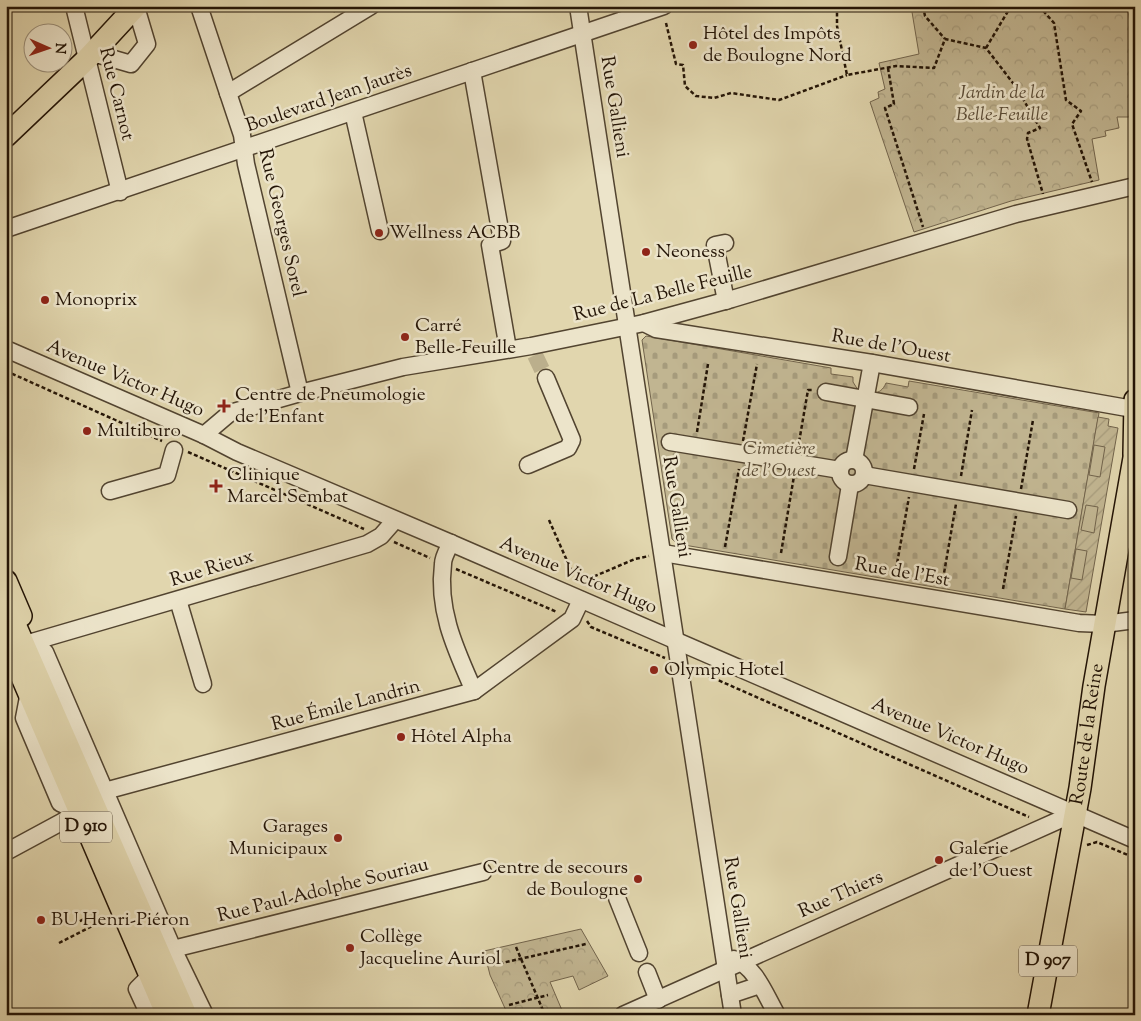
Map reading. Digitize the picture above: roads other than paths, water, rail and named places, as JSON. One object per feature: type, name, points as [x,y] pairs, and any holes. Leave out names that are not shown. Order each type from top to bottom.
[{"type":"main road","points":[[6,136],[90,56],[136,6]]},
{"type":"main road","name":"Route de la Reine","points":[[1038,1015],[1075,813],[1104,624],[1134,453],[1134,405]]},
{"type":"main road","name":"D 910","points":[[6,581],[32,642],[37,672]]},
{"type":"main road","name":"D 910","points":[[6,604],[92,799],[163,948],[160,979],[186,1015]]},
{"type":"main road","name":"D 910","points":[[6,640],[28,692],[92,799],[160,979],[168,1015]]},
{"type":"street","name":"Rue Carnot","points":[[74,6],[90,56],[120,192]]},
{"type":"street","points":[[90,56],[131,64],[147,44],[136,6]]},
{"type":"street","points":[[328,32],[343,13],[353,6]]},
{"type":"street","points":[[228,93],[371,6]]},
{"type":"street","name":"Rue Gallieni","points":[[578,6],[636,324],[632,356],[733,1015]]},
{"type":"street","name":"Boulevard Jean Jaurès","points":[[6,229],[244,150],[664,6]]},
{"type":"street","name":"Rue Georges Sorel","points":[[201,7],[242,135],[300,393]]},
{"type":"street","points":[[472,71],[502,241],[490,245],[508,349]]},
{"type":"street","points":[[353,112],[380,231]]},
{"type":"street","name":"Rue de La Belle Feuille","points":[[204,435],[230,413],[300,393],[403,367],[508,349],[533,351],[729,300],[1016,214],[1135,186]]},
{"type":"street","points":[[726,247],[715,245],[729,300]]},
{"type":"street","name":"Rue de l'Ouest","points":[[636,324],[656,329],[1134,405]]},
{"type":"street","name":"Avenue Victor Hugo","points":[[6,349],[204,435],[237,452],[451,542],[578,608],[676,640],[1135,840]]},
{"type":"street","points":[[854,460],[872,363]]},
{"type":"street","points":[[528,465],[568,448],[572,440],[546,378]]},
{"type":"street","points":[[826,392],[909,407]]},
{"type":"street","points":[[670,442],[840,470]]},
{"type":"street","points":[[110,491],[167,475],[175,448]]},
{"type":"street","points":[[854,460],[862,465],[864,475],[859,483],[850,485],[842,480],[840,470],[845,462],[854,460]]},
{"type":"street","points":[[864,475],[1068,510]]},
{"type":"street","points":[[838,557],[850,485]]},
{"type":"street","name":"Rue Rieux","points":[[32,642],[367,544],[381,536],[395,520]]},
{"type":"street","points":[[451,542],[443,563],[443,605],[451,641],[474,692]]},
{"type":"street","name":"Rue de l'Est","points":[[663,553],[1079,623],[1104,624],[1135,620]]},
{"type":"street","points":[[178,600],[203,684]]},
{"type":"street","name":"Rue Émile Landrin","points":[[6,852],[92,799],[474,692],[567,624],[578,608]]},
{"type":"street","points":[[32,642],[45,652],[92,799]]},
{"type":"street","name":"Rue Thiers","points":[[742,962],[1075,813]]},
{"type":"street","name":"Rue Paul-Adolphe Souriau","points":[[163,948],[483,872]]},
{"type":"street","points":[[617,898],[639,953]]},
{"type":"street","points":[[163,948],[205,1015]]},
{"type":"street","points":[[632,1013],[725,962],[742,962],[760,985],[777,1015]]},
{"type":"street","points":[[647,972],[658,1000]]},
{"type":"street","points":[[149,1015],[137,989],[160,979]]},
{"type":"street","points":[[730,995],[760,985]]},
{"type":"tunnel","points":[[535,355],[546,378]]},
{"type":"place","name":"Hôtel des Impôts de Boulogne Nord","points":[[693,45]]},
{"type":"place","name":"Wellness ACBB","points":[[379,233]]},
{"type":"place","name":"Neoness","points":[[646,252]]},
{"type":"place","name":"Monoprix","points":[[45,300]]},
{"type":"place","name":"Carré Belle-Feuille","points":[[405,337]]},
{"type":"place","name":"Centre de Pneumologie de l'Enfant","points":[[224,406]]},
{"type":"place","name":"Multiburo","points":[[87,431]]},
{"type":"place","name":"Clinique Marcel Sembat","points":[[216,486]]},
{"type":"place","name":"Olympic Hotel","points":[[654,670]]},
{"type":"place","name":"Hôtel Alpha","points":[[401,737]]},
{"type":"place","name":"Garages Municipaux","points":[[338,838]]},
{"type":"place","name":"Galerie de l'Ouest","points":[[939,860]]},
{"type":"place","name":"Centre de secours de Boulogne","points":[[638,879]]},
{"type":"place","name":"BU Henri-Piéron","points":[[41,920]]},
{"type":"place","name":"Collège Jacqueline Auriol","points":[[350,948]]},
{"type":"park label","name":"Jardin de la Belle-Feuille","points":[[1002,104]]},
{"type":"park label","name":"Cimetière de l'Ouest","points":[[779,460]]}]
